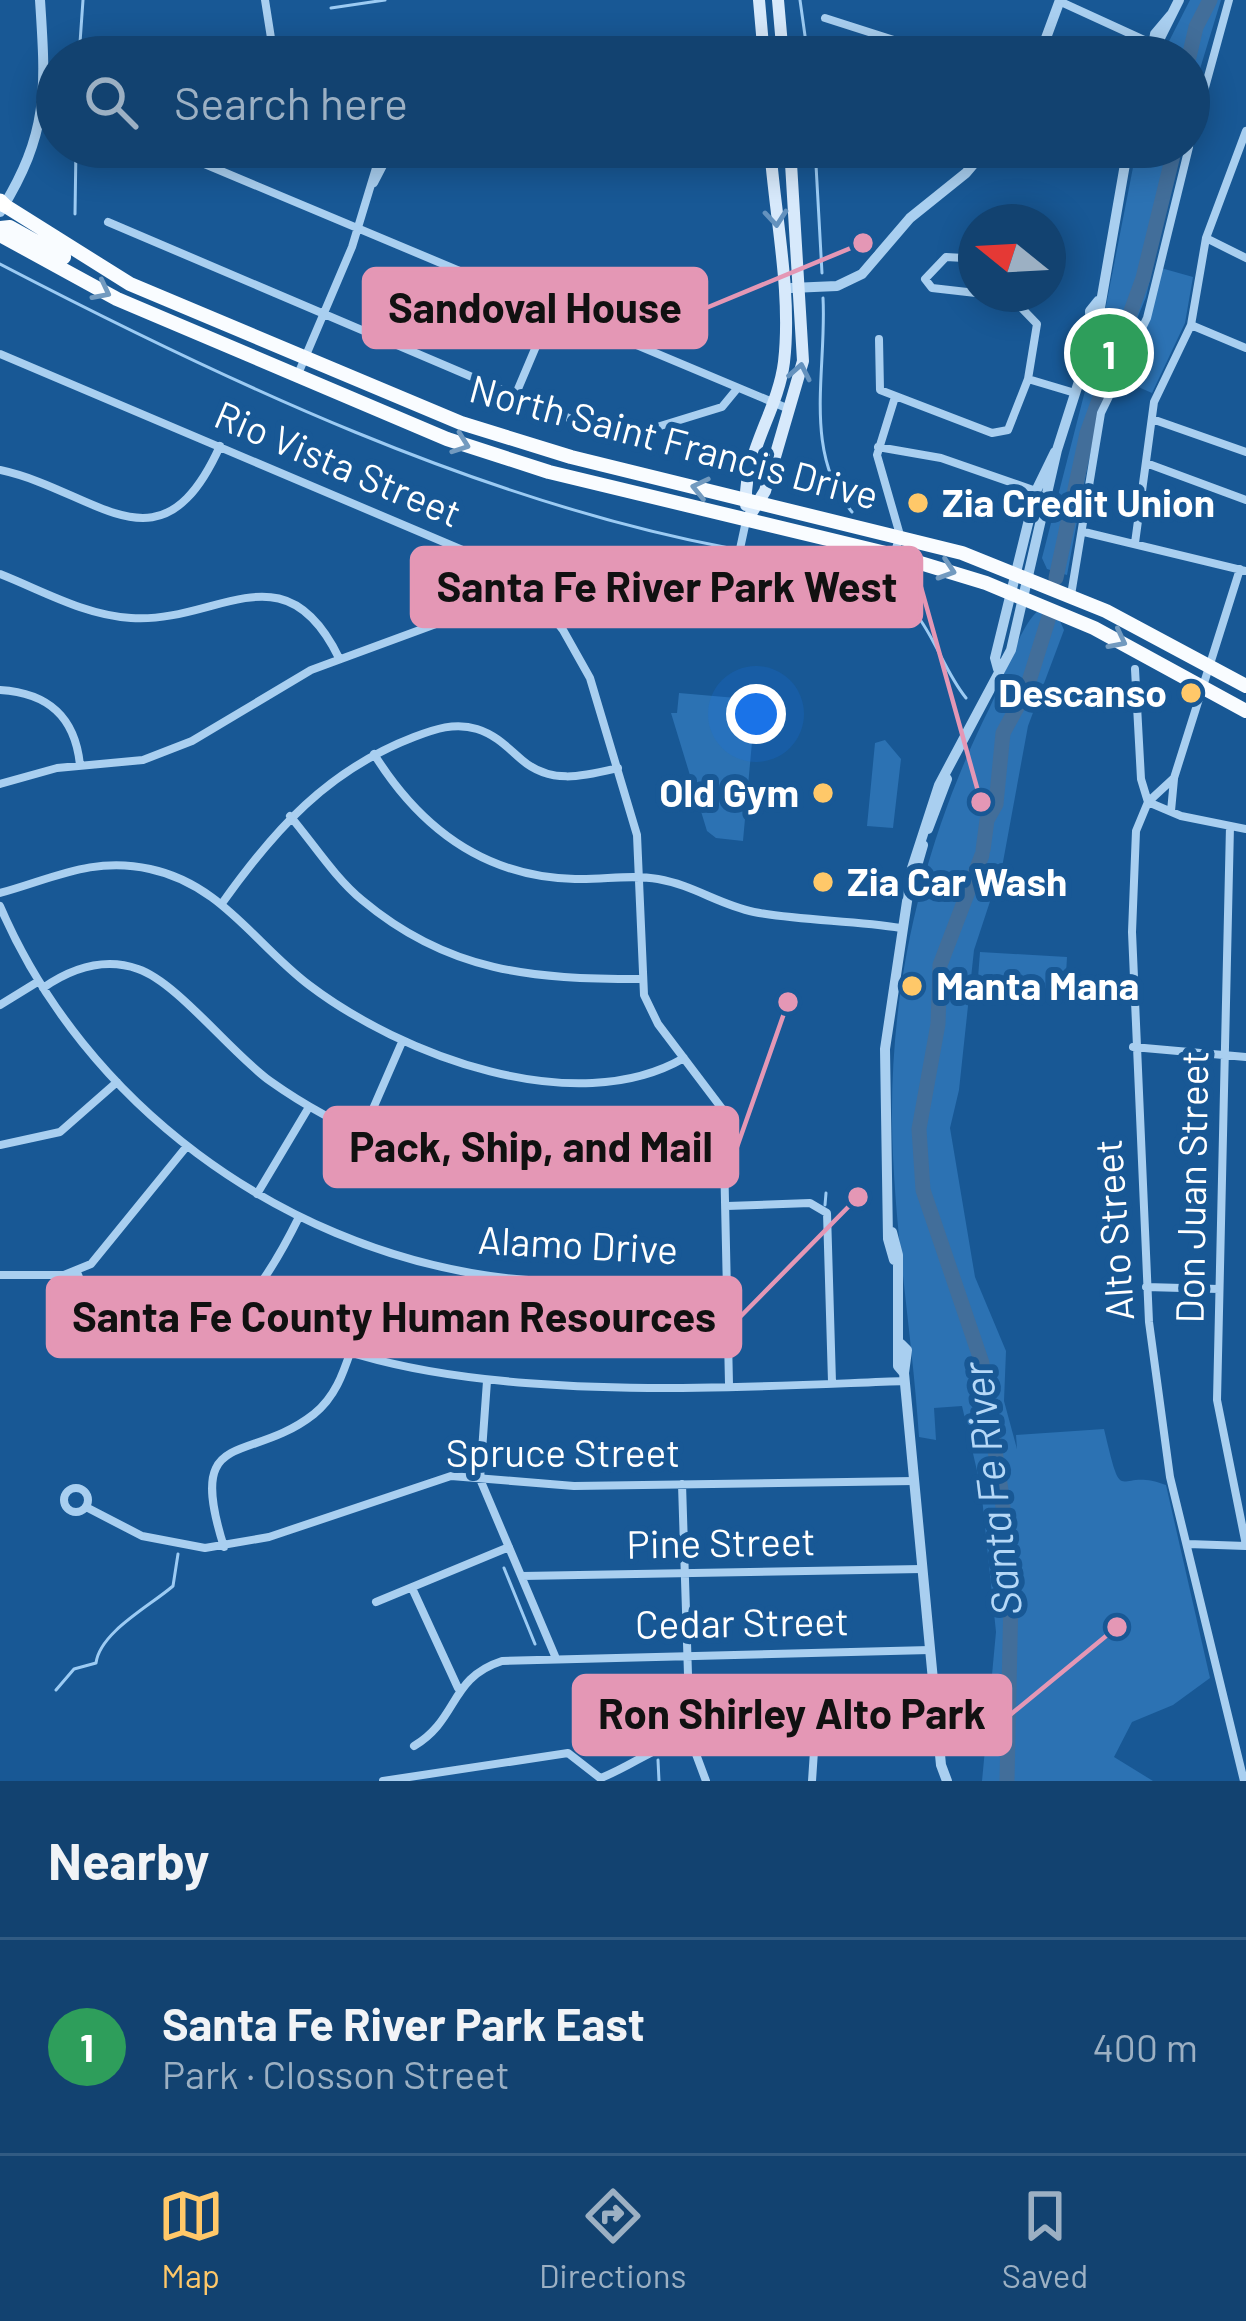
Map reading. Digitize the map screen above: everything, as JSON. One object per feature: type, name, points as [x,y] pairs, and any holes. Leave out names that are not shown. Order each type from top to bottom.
[{"type":"highway","name":"North Saint Francis Drive","points":[[1,206],[97,267],[305,358],[520,443],[900,535],[1071,595],[1246,686]]},
{"type":"highway","points":[[0,232],[10,227],[70,260],[97,267]]},
{"type":"highway","name":"North Saint Francis Drive","points":[[0,232],[118,299],[513,461],[745,525],[894,554],[1017,595],[1246,711]]},
{"type":"main road","points":[[759,0],[762,36]]},
{"type":"main road","points":[[778,0],[781,36]]},
{"type":"main road","points":[[753,501],[751,464],[784,363],[772,168]]},
{"type":"main road","points":[[745,525],[790,410],[804,349],[808,287],[793,168]]},
{"type":"street","points":[[40,0],[41,36]]},
{"type":"street","points":[[265,0],[271,36]]},
{"type":"street","points":[[1046,36],[1059,0],[1126,36]]},
{"type":"street","points":[[1155,36],[1179,0]]},
{"type":"street","points":[[1210,69],[1229,0]]},
{"type":"street","points":[[825,18],[881,36]]},
{"type":"street","points":[[1135,543],[1151,419],[1191,326],[1206,238],[1246,131]]},
{"type":"street","points":[[1,206],[31,159],[36,142]]},
{"type":"street","points":[[213,168],[790,410]]},
{"type":"street","points":[[298,376],[379,168]]},
{"type":"street","points":[[782,289],[838,286],[862,274],[910,218],[970,168]]},
{"type":"street","points":[[942,1781],[904,1377],[898,1366],[901,1344],[888,1239],[892,1232],[883,1085],[901,928],[928,829],[926,820],[998,669],[995,658],[1091,331],[1090,311],[1098,301],[1124,168]]},
{"type":"street","points":[[1071,595],[1102,413],[1147,318],[1184,168]]},
{"type":"street","points":[[108,222],[614,438],[722,407],[736,390]]},
{"type":"street","points":[[1206,238],[1246,258]]},
{"type":"street","points":[[958,257],[946,256],[925,279],[932,288],[958,291]]},
{"type":"street","points":[[515,396],[550,311]]},
{"type":"street","points":[[879,339],[878,387],[1001,434],[1012,423],[1028,379],[1037,324],[1029,312]]},
{"type":"street","points":[[1191,326],[1246,348]]},
{"type":"street","name":"Rio Vista Street","points":[[0,354],[488,560],[530,587],[579,653],[637,835],[641,979],[650,1010],[723,1110],[729,1384]]},
{"type":"street","points":[[1028,379],[1075,392]]},
{"type":"street","points":[[894,554],[900,535],[878,447],[895,397]]},
{"type":"street","points":[[1151,419],[1246,452]]},
{"type":"street","points":[[0,470],[119,514],[151,518],[191,500],[220,446]]},
{"type":"street","points":[[878,447],[941,458],[1036,491]]},
{"type":"street","points":[[1022,576],[1036,491],[1057,450]]},
{"type":"street","points":[[1145,463],[1246,500]]},
{"type":"street","points":[[0,784],[80,765],[143,760],[192,741],[339,658],[530,587],[628,559],[722,574],[738,558],[745,525]]},
{"type":"street","points":[[1084,532],[1243,570],[1174,778],[1171,813]]},
{"type":"street","points":[[0,574],[88,610],[133,618],[180,615],[239,595],[278,598],[314,620],[339,658]]},
{"type":"street","name":"Alto Street","points":[[1135,669],[1141,779],[1148,802],[1138,818],[1132,878],[1133,1048],[1146,1287],[1170,1478],[1244,1781]]},
{"type":"street","points":[[0,690],[37,697],[59,711],[74,733],[80,765]]},
{"type":"street","points":[[223,902],[290,816],[374,754],[436,729],[462,726],[496,737],[528,765],[552,776],[585,776],[618,767]]},
{"type":"street","points":[[374,754],[422,819],[463,850],[544,878],[638,878],[691,885],[753,912],[901,928]]},
{"type":"street","points":[[1174,778],[1148,802],[1171,813],[1246,829]]},
{"type":"street","points":[[290,816],[359,898],[449,955],[545,979],[641,979]]},
{"type":"street","name":"Don Juan Street","points":[[1230,826],[1217,1400],[1246,1546]]},
{"type":"street","points":[[0,893],[56,872],[122,864],[176,876],[223,902],[307,984],[402,1042],[463,1065],[522,1078],[641,1078],[684,1058]]},
{"type":"street","name":"Alamo Drive","points":[[0,906],[41,984],[117,1082],[187,1146],[299,1217],[381,1250],[490,1276],[560,1282],[728,1280]]},
{"type":"street","points":[[0,1005],[98,964],[148,973],[241,1058],[309,1107],[362,1134],[449,1164],[518,1176],[726,1178]]},
{"type":"street","points":[[362,1134],[402,1042]]},
{"type":"street","points":[[1133,1048],[1246,1057]]},
{"type":"street","points":[[0,1145],[60,1132],[117,1082]]},
{"type":"street","points":[[257,1194],[309,1107]]},
{"type":"street","points":[[0,1275],[77,1272],[96,1260],[187,1146]]},
{"type":"street","points":[[727,1206],[810,1203],[827,1213],[832,1382]]},
{"type":"street","points":[[77,1272],[106,1317],[147,1340],[201,1337],[248,1304],[272,1272],[299,1217]]},
{"type":"street","points":[[1146,1287],[1219,1289]]},
{"type":"street","points":[[248,1304],[351,1350],[487,1381],[729,1384],[904,1377]]},
{"type":"street","points":[[224,1546],[210,1496],[216,1467],[234,1450],[314,1414],[335,1390],[351,1350]]},
{"type":"street","points":[[487,1381],[480,1479],[555,1656]]},
{"type":"street","name":"Spruce Street","points":[[86,1507],[154,1540],[224,1546],[268,1538],[432,1480],[574,1486],[914,1481]]},
{"type":"street","points":[[682,1484],[691,1738],[706,1781]]},
{"type":"street","points":[[1188,1544],[1246,1546]]},
{"type":"street","points":[[376,1602],[509,1547]]},
{"type":"street","name":"Pine Street","points":[[522,1576],[922,1569]]},
{"type":"street","points":[[412,1588],[458,1688],[436,1732],[414,1745]]},
{"type":"street","name":"Cedar Street","points":[[458,1688],[480,1668],[555,1656],[930,1650]]},
{"type":"street","points":[[383,1781],[568,1753],[600,1779],[638,1763],[657,1745],[691,1738]]},
{"type":"street","points":[[812,1781],[814,1751]]},
{"type":"shaded area","points":[[1190,0],[1221,0],[1210,36],[1172,36]]},
{"type":"shaded area","points":[[1133,168],[1175,168],[1146,297],[1097,415],[1067,575],[1047,569],[1042,558],[1103,321]]},
{"type":"shaded area","points":[[1161,268],[1193,277],[1185,323],[1152,393],[1120,379],[1146,330]]},
{"type":"shaded area","points":[[1038,611],[1060,621],[1064,630],[1028,726],[1003,862],[974,950],[959,1090],[950,1128],[975,1277],[1006,1351],[1004,1401],[1017,1449],[1016,1435],[1104,1429],[1119,1479],[1166,1485],[1210,1678],[1173,1705],[1132,1722],[1114,1757],[1153,1781],[982,1781],[996,1632],[981,1488],[962,1406],[934,1408],[936,1440],[919,1437],[899,1238],[893,1065],[917,907],[967,756],[1018,641]]},
{"type":"shaded area","points":[[679,693],[748,699],[747,719],[754,720],[743,841],[716,838],[707,831],[671,713],[677,713]]},
{"type":"shaded area","points":[[885,740],[901,759],[893,828],[867,826],[875,743]]},
{"type":"shaded area","points":[[980,952],[1067,957],[1065,991],[978,978]]},
{"type":"waterway","points":[[80,36],[83,0]]},
{"type":"waterway","points":[[331,8],[385,0]]},
{"type":"waterway","points":[[800,0],[805,36]]},
{"type":"waterway","name":"Santa Fe River","points":[[1194,36],[1210,0]]},
{"type":"waterway","points":[[75,214],[76,168]]},
{"type":"waterway","points":[[816,168],[822,273]]},
{"type":"waterway","name":"Santa Fe River","points":[[1056,578],[1087,433],[1143,278],[1170,168]]},
{"type":"waterway","points":[[0,264],[264,393],[448,468],[635,527],[729,548]]},
{"type":"waterway","points":[[823,298],[822,437],[837,489],[852,512]]},
{"type":"waterway","points":[[748,555],[841,571],[885,588],[919,618],[966,698]]},
{"type":"waterway","points":[[886,563],[894,590]]},
{"type":"waterway","name":"Santa Fe River","points":[[983,850],[987,820],[996,804],[1003,733],[1026,691],[1049,617]]},
{"type":"waterway","name":"Santa Fe River","points":[[982,855],[940,965],[938,1024],[919,1129],[923,1190],[982,1363],[1002,1497],[1011,1596],[1007,1781]]},
{"type":"waterway","points":[[825,1205],[826,1193]]},
{"type":"waterway","points":[[56,1690],[74,1669],[96,1663],[116,1630],[173,1586],[178,1554]]},
{"type":"waterway","points":[[504,1568],[535,1644]]},
{"type":"waterway","points":[[658,1760],[659,1781]]},
{"type":"place","name":"Sandoval House","points":[[863,243]]},
{"type":"place","name":"Santa Fe River Park East","points":[[1109,353]]},
{"type":"place","name":"Zia Credit Union","points":[[918,503]]},
{"type":"place","name":"Descanso","points":[[1191,693]]},
{"type":"place","name":"Old Gym","points":[[823,793]]},
{"type":"place","name":"Santa Fe River Park West","points":[[981,802]]},
{"type":"place","name":"Zia Car Wash","points":[[823,882]]},
{"type":"place","name":"Manta Mana","points":[[912,986]]},
{"type":"place","name":"Pack, Ship, and Mail","points":[[788,1002]]},
{"type":"place","name":"Santa Fe County Human Resources","points":[[858,1197]]},
{"type":"place","name":"Ron Shirley Alto Park","points":[[1117,1627]]}]
